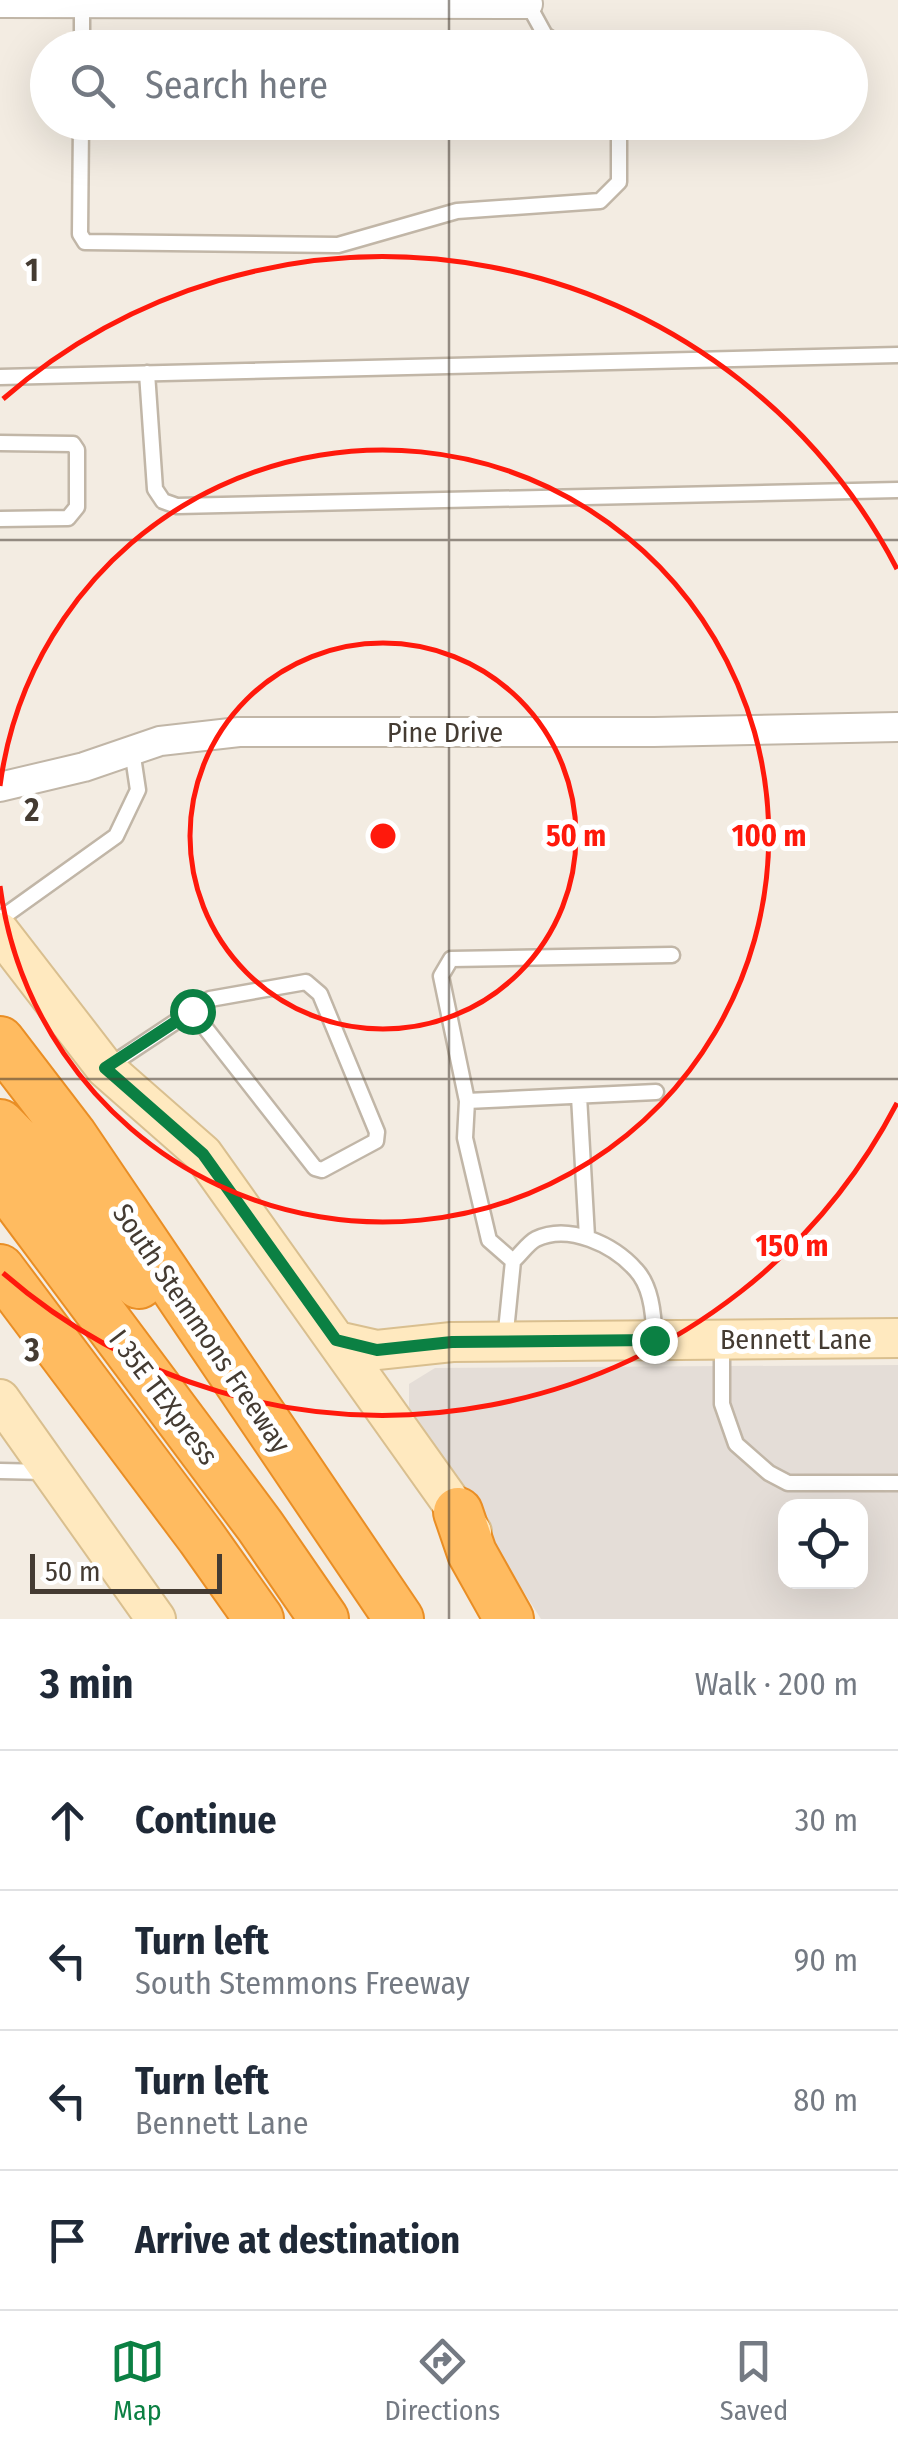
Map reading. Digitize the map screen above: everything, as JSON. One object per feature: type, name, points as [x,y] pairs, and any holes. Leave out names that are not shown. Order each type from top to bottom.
[{"type":"highway","name":"South Stemmons Freeway","points":[[0,1041],[72,1134],[399,1619]]},
{"type":"highway","points":[[0,1124],[51,1176],[336,1527]]},
{"type":"highway","name":"I 35E TEXpress","points":[[0,1178],[260,1526],[324,1619]]},
{"type":"highway","points":[[0,1269],[258,1619]]},
{"type":"highway","points":[[458,1512],[472,1553],[509,1619]]},
{"type":"main road","points":[[0,932],[105,1068],[203,1154],[458,1512],[526,1619]]},
{"type":"main road","name":"Bennett Lane","points":[[336,1340],[377,1350],[452,1342],[898,1338]]},
{"type":"main road","points":[[0,1398],[156,1619]]},
{"type":"street","points":[[0,2],[528,4]]},
{"type":"street","name":"Pine Drive","points":[[0,787],[84,766],[160,741],[239,732],[654,732],[898,727]]},
{"type":"lane","points":[[82,2],[82,30]]},
{"type":"lane","points":[[528,4],[543,30]]},
{"type":"lane","points":[[82,140],[80,234],[85,242],[338,245],[457,212],[600,201],[620,182],[620,140]]},
{"type":"lane","points":[[0,376],[898,355]]},
{"type":"lane","points":[[147,373],[155,488],[163,502],[177,506],[898,490]]},
{"type":"lane","points":[[0,443],[74,444],[77,450],[77,508],[68,518],[0,519]]},
{"type":"lane","points":[[0,919],[116,836],[138,790],[132,750]]},
{"type":"lane","points":[[513,1261],[489,1240],[464,1138],[467,1101],[441,976],[450,959],[672,955]]},
{"type":"lane","points":[[105,1068],[210,999],[306,982],[320,994],[377,1132],[376,1140],[322,1170],[315,1168],[192,1011]]},
{"type":"lane","points":[[467,1101],[656,1092]]},
{"type":"lane","points":[[579,1096],[587,1237]]},
{"type":"lane","points":[[505,1342],[513,1261],[536,1239],[576,1234],[597,1240],[638,1271],[654,1312],[654,1340]]},
{"type":"lane","points":[[722,1340],[722,1404],[736,1444],[769,1473],[788,1483],[898,1483]]},
{"type":"lane","points":[[0,1471],[52,1472]]},
{"type":"shaded area","points":[[898,1365],[898,1619],[541,1619],[409,1412],[409,1384],[435,1368]]},
{"type":"route","points":[[192,1011],[105,1068],[203,1154],[336,1340],[377,1350],[452,1342],[654,1340]]}]
